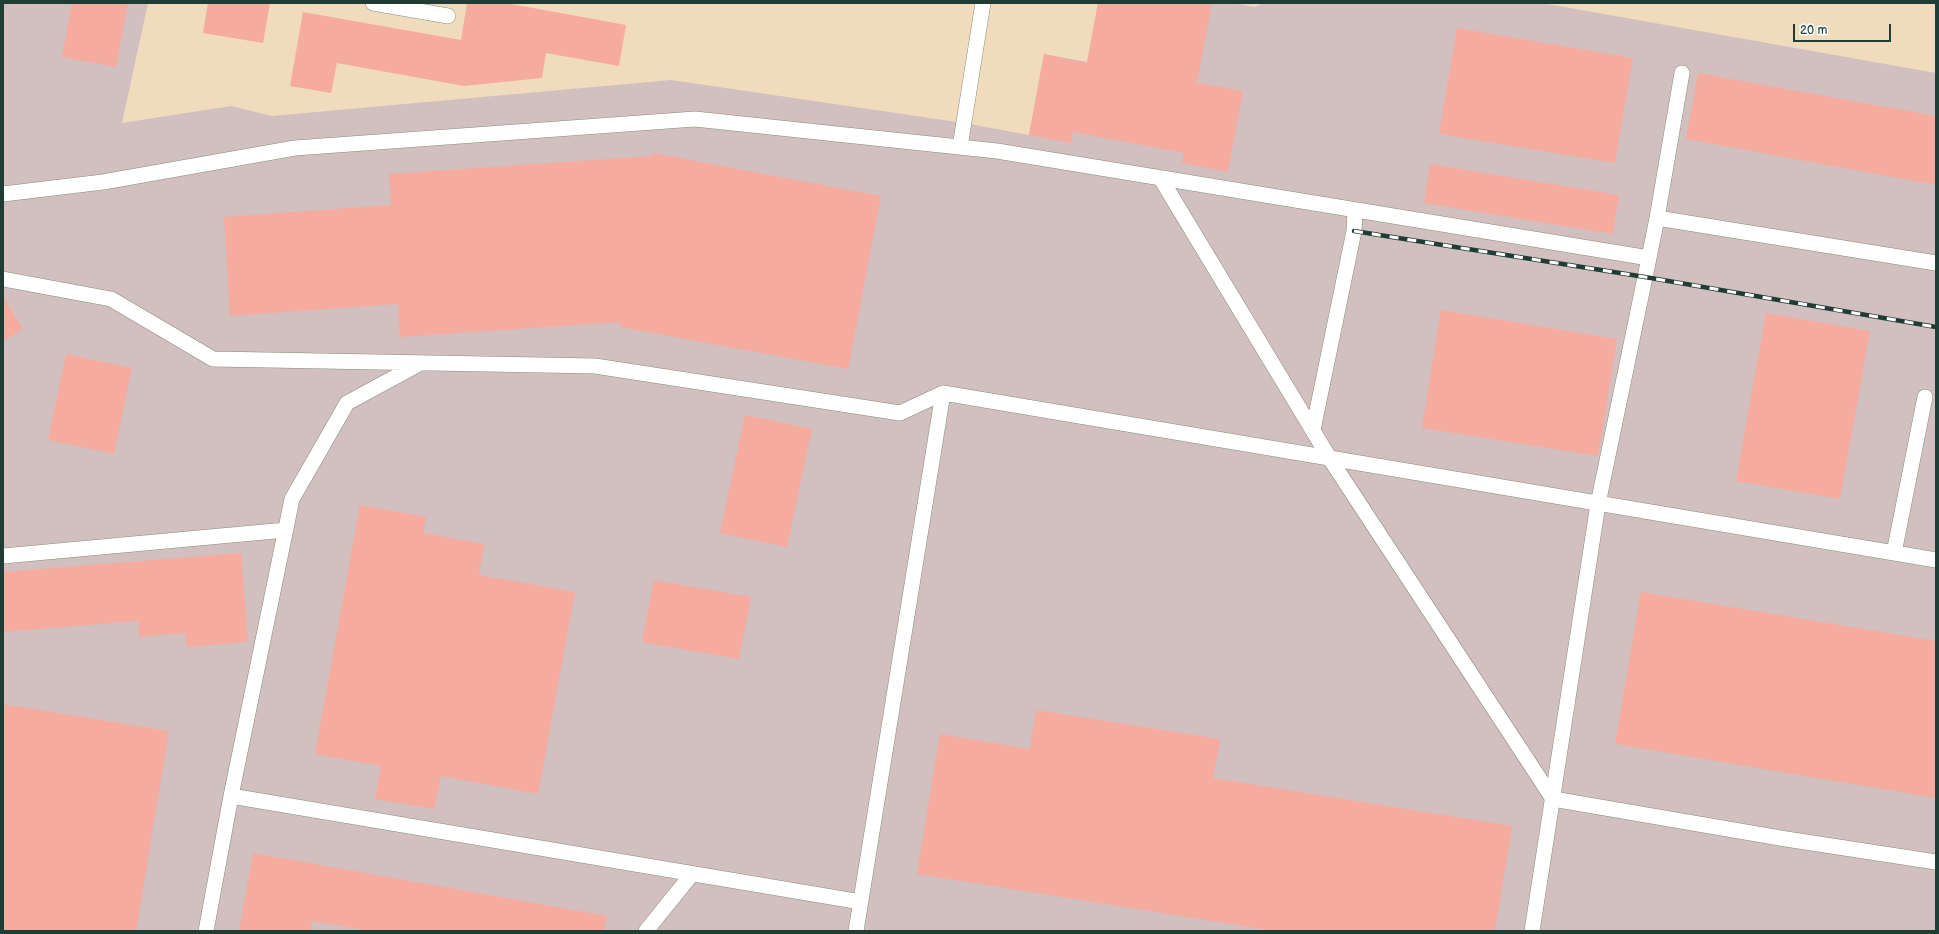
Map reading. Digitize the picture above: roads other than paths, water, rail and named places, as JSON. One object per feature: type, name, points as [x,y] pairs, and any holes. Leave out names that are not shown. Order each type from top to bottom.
[{"type":"lane","points":[[373,3],[448,16]]},
{"type":"lane","points":[[960,147],[983,3]]},
{"type":"lane","points":[[1532,931],[1598,504],[1657,218],[1682,73]]},
{"type":"lane","points":[[3,194],[103,182],[295,148],[695,119],[997,151],[1160,179],[1649,258]]},
{"type":"lane","points":[[1160,179],[1330,459],[1553,798],[1786,839],[1936,862]]},
{"type":"lane","points":[[1313,430],[1354,231],[1355,211]]},
{"type":"lane","points":[[1657,218],[1936,263]]},
{"type":"lane","points":[[3,279],[111,298],[213,358],[420,364],[595,366],[900,413],[942,393],[1936,560]]},
{"type":"lane","points":[[206,931],[231,796],[292,499],[347,403],[420,364]]},
{"type":"lane","points":[[856,931],[942,393]]},
{"type":"lane","points":[[1894,553],[1925,397]]},
{"type":"lane","points":[[3,556],[286,530]]},
{"type":"lane","points":[[231,796],[861,902]]},
{"type":"lane","points":[[646,931],[692,874]]},
{"type":"railway","points":[[1354,231],[1645,277],[1936,327]]}]
